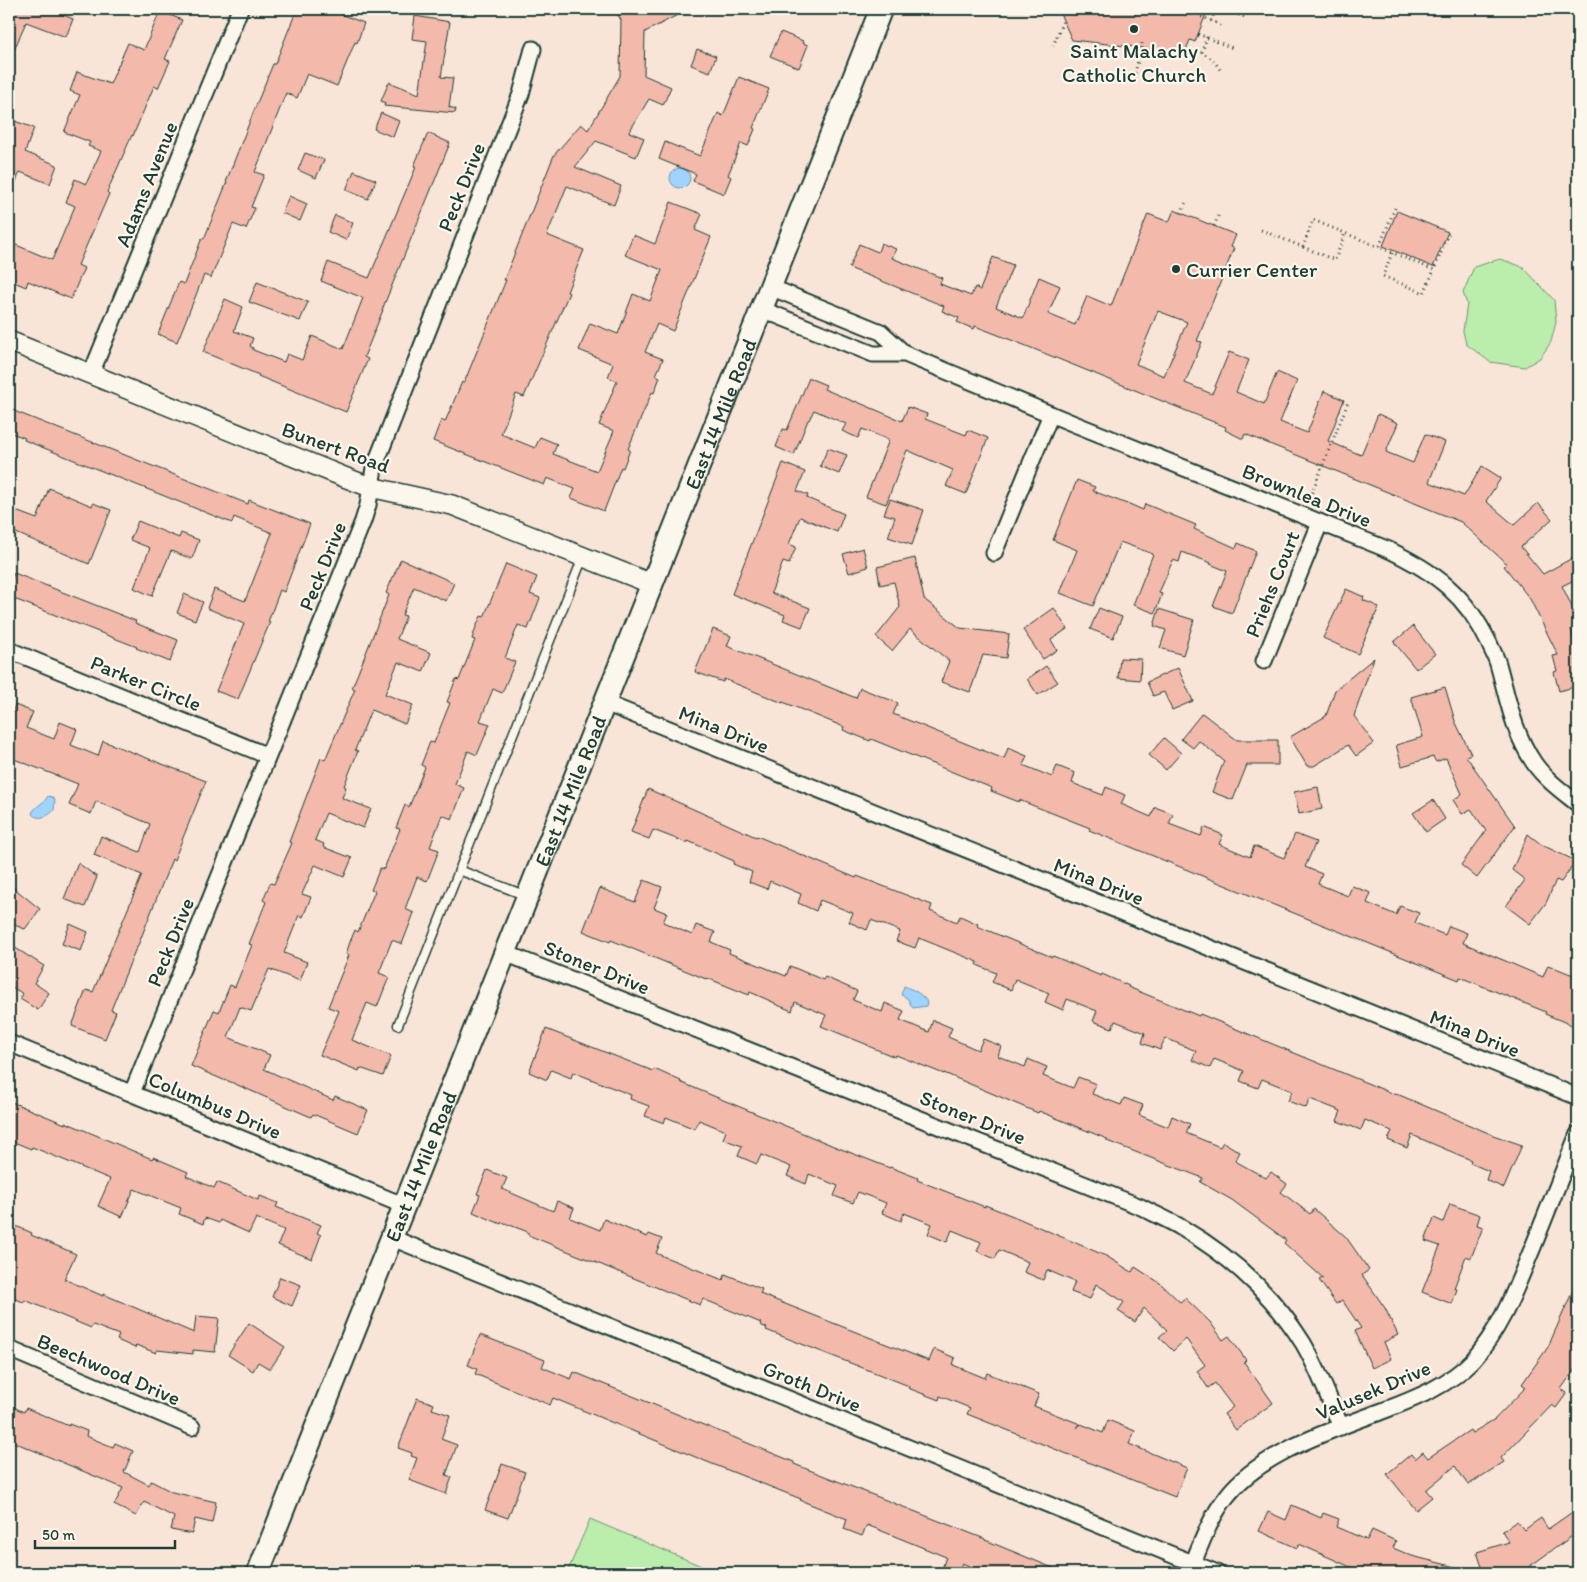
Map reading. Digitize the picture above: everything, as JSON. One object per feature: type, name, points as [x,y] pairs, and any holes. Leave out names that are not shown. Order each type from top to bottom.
[{"type":"main road","name":"East 14 Mile Road","points":[[258,1573],[882,9]]},
{"type":"street","name":"Adams Avenue","points":[[91,374],[240,9]]},
{"type":"street","name":"Peck Drive","points":[[132,1093],[363,521],[368,505],[374,468],[382,445],[521,94],[533,49]]},
{"type":"street","name":"Brownlea Drive","points":[[770,287],[881,332],[905,354],[1410,560],[1448,586],[1463,601],[1483,630],[1498,662],[1506,698],[1518,734],[1535,764],[1578,804]]},
{"type":"street","name":"Brownlea Drive","points":[[761,310],[873,354],[905,354]]},
{"type":"street","name":"Bunert Road","points":[[9,341],[370,487],[452,505],[652,584]]},
{"type":"street","points":[[994,553],[1051,414]]},
{"type":"street","name":"Priehs Court","points":[[1264,661],[1320,523]]},
{"type":"street","name":"Parker Circle","points":[[9,650],[268,756]]},
{"type":"street","name":"Mina Drive","points":[[605,703],[1578,1097]]},
{"type":"street","name":"Stoner Drive","points":[[505,953],[1141,1207],[1181,1227],[1231,1261],[1280,1312],[1303,1344],[1320,1377],[1341,1427]]},
{"type":"street","name":"Columbus Drive","points":[[9,1043],[405,1206]]},
{"type":"street","name":"Valusek Drive","points":[[1191,1568],[1208,1525],[1227,1496],[1240,1481],[1265,1462],[1341,1427],[1415,1399],[1448,1381],[1472,1360],[1506,1313],[1578,1134]]},
{"type":"street","name":"Groth Drive","points":[[392,1238],[1191,1568],[1217,1573]]},
{"type":"street","name":"Beechwood Drive","points":[[9,1350],[192,1427]]},
{"type":"lane","points":[[398,1025],[583,557]]},
{"type":"lane","points":[[459,870],[528,897]]},
{"type":"path","points":[[1196,9],[1198,15],[1223,26]]},
{"type":"path","points":[[1211,20],[1215,11]]},
{"type":"path","points":[[1229,11],[1247,18]]},
{"type":"path","points":[[1053,46],[1063,21]]},
{"type":"path","points":[[1198,34],[1235,49]]},
{"type":"path","points":[[1207,37],[1202,52],[1222,71]]},
{"type":"path","points":[[1134,78],[1142,44]]},
{"type":"path","points":[[1181,213],[1187,200]]},
{"type":"path","points":[[1379,247],[1395,208]]},
{"type":"path","points":[[1214,226],[1220,214]]},
{"type":"path","points":[[1303,247],[1313,220],[1434,270]]},
{"type":"path","points":[[1261,230],[1335,260],[1345,234]]},
{"type":"path","points":[[1392,253],[1382,276],[1424,293],[1450,230]]},
{"type":"path","points":[[1307,506],[1350,400]]},
{"type":"green space","points":[[1500,259],[1523,267],[1554,300],[1556,322],[1551,342],[1540,358],[1525,367],[1490,362],[1466,344],[1463,331],[1467,304],[1463,293],[1474,267]]},
{"type":"green space","points":[[590,1519],[718,1573],[567,1573]]},
{"type":"water","points":[[680,168],[687,171],[690,178],[687,185],[680,188],[673,185],[670,178],[673,171]]},
{"type":"water","points":[[48,796],[55,800],[54,810],[44,817],[32,814],[34,809]]},
{"type":"water","points":[[904,986],[922,996],[927,1002],[926,1006],[913,1008],[907,998],[901,995]]},
{"type":"building","points":[[9,9],[49,9],[73,19],[66,37],[26,22],[9,62]]},
{"type":"building","points":[[297,9],[327,9],[364,23],[337,86],[307,74],[297,98],[286,93],[255,172],[264,175],[251,207],[255,208],[246,229],[233,224],[211,278],[204,275],[177,342],[158,334],[179,282],[184,284],[202,238],[204,239],[255,108]]},
{"type":"building","points":[[614,9],[689,9],[645,32],[644,75],[671,87],[663,105],[649,99],[629,132],[644,138],[636,157],[596,141],[575,167],[621,186],[614,205],[567,186],[547,235],[584,250],[567,292],[569,293],[524,397],[516,394],[501,434],[535,448],[540,437],[557,444],[553,454],[597,471],[614,431],[599,425],[617,381],[608,377],[613,364],[579,350],[590,323],[618,334],[633,294],[650,301],[662,270],[625,255],[633,235],[655,244],[671,202],[702,214],[695,230],[711,237],[673,331],[657,324],[645,352],[663,359],[656,375],[660,377],[628,449],[630,450],[623,468],[621,467],[604,511],[571,498],[575,489],[547,478],[544,485],[433,441],[441,420],[445,422],[462,382],[464,383],[554,155],[581,124],[588,130],[620,76],[621,20]]},
{"type":"building","name":"Saint Malachy Catholic Church","points":[[1058,9],[1208,9],[1195,42],[1190,40],[1183,57],[1171,52],[1169,55],[1135,46],[1072,40]]},
{"type":"building","points":[[160,11],[182,20],[165,59],[170,61],[158,88],[154,86],[107,192],[109,194],[78,265],[84,268],[71,299],[28,281],[26,287],[9,280],[9,242],[52,260],[75,206],[66,202],[75,179],[86,184],[101,151],[88,146],[90,142],[64,132],[80,95],[70,91],[77,72],[110,84],[128,43],[144,50]]},
{"type":"building","points":[[415,16],[450,22],[441,77],[453,78],[449,107],[456,109],[455,113],[384,106],[385,103],[381,101],[389,82],[419,94],[427,41],[412,39]]},
{"type":"building","points":[[781,32],[808,45],[799,68],[770,56]]},
{"type":"building","points":[[697,49],[716,56],[710,72],[691,65]]},
{"type":"building","points":[[739,77],[769,89],[753,128],[755,129],[748,146],[741,143],[728,175],[731,177],[724,194],[693,181],[696,174],[659,159],[665,142],[700,156],[718,113],[723,116]]},
{"type":"building","points":[[381,113],[399,121],[393,137],[374,129]]},
{"type":"building","points":[[9,119],[34,128],[25,152],[57,165],[50,184],[20,172],[9,198]]},
{"type":"building","points":[[428,133],[450,143],[382,310],[364,357],[368,359],[346,412],[203,352],[225,299],[243,307],[234,331],[253,338],[250,346],[253,350],[284,362],[287,354],[302,360],[312,336],[343,349],[363,298],[321,281],[328,262],[369,278],[416,167],[414,166]]},
{"type":"building","points":[[305,153],[324,160],[316,178],[298,170]]},
{"type":"building","points":[[354,171],[376,180],[368,199],[346,190]]},
{"type":"building","points":[[289,196],[307,204],[300,221],[282,213]]},
{"type":"building","points":[[1174,210],[1236,235],[1231,247],[1234,248],[1197,341],[1202,342],[1185,383],[1212,394],[1229,352],[1249,360],[1236,392],[1264,404],[1277,372],[1297,381],[1280,422],[1307,433],[1324,391],[1344,400],[1328,441],[1361,455],[1378,414],[1398,423],[1386,452],[1413,463],[1425,434],[1445,442],[1429,482],[1464,496],[1482,466],[1501,478],[1486,501],[1514,525],[1538,503],[1552,519],[1521,547],[1543,574],[1578,555],[1578,578],[1562,586],[1578,619],[1578,625],[1571,629],[1578,658],[1578,686],[1559,691],[1554,672],[1557,671],[1553,656],[1558,655],[1530,599],[1504,566],[1507,564],[1461,522],[1245,434],[1243,439],[1225,430],[1226,427],[1024,345],[975,326],[974,329],[957,322],[959,318],[942,311],[944,306],[849,268],[859,244],[878,252],[881,243],[896,249],[892,258],[942,278],[940,284],[971,296],[975,287],[980,290],[993,257],[1013,265],[996,307],[1023,318],[1039,277],[1060,286],[1048,314],[1075,325],[1087,296],[1111,306],[1148,214],[1169,222]],"holes":[[[1158,311],[1187,322],[1164,376],[1136,364]]]},
{"type":"building","points":[[1397,211],[1448,232],[1433,267],[1383,246]]},
{"type":"building","points":[[335,215],[353,223],[346,240],[328,232]]},
{"type":"building","points":[[257,282],[308,302],[300,321],[249,302]]},
{"type":"building","points":[[809,378],[826,385],[824,389],[902,421],[908,407],[927,414],[925,419],[966,435],[968,430],[988,438],[966,494],[946,486],[953,470],[907,450],[886,504],[866,497],[889,440],[862,429],[858,438],[842,431],[846,424],[814,410],[794,455],[776,447],[783,429],[787,430]]},
{"type":"building","points":[[9,409],[248,504],[249,500],[310,524],[284,592],[280,590],[268,622],[270,622],[238,699],[216,691],[244,624],[207,608],[214,589],[245,601],[272,533],[234,517],[232,523],[24,440],[25,438],[9,432]]},
{"type":"building","points":[[828,448],[847,455],[839,474],[820,466]]},
{"type":"building","points":[[783,463],[805,472],[797,491],[808,495],[807,498],[844,514],[837,532],[800,517],[789,544],[796,547],[789,564],[783,562],[771,593],[810,608],[802,627],[783,620],[785,615],[732,594]]},
{"type":"building","points":[[1077,480],[1095,487],[1093,491],[1127,504],[1143,510],[1145,504],[1196,525],[1194,529],[1236,548],[1238,543],[1256,551],[1232,613],[1213,606],[1227,571],[1182,552],[1179,562],[1173,560],[1159,593],[1162,594],[1155,613],[1133,605],[1153,554],[1120,542],[1093,606],[1060,593],[1077,550],[1053,540]]},
{"type":"building","points":[[49,488],[92,506],[93,503],[111,510],[89,564],[9,530],[9,521],[13,510],[37,519]]},
{"type":"building","points":[[890,499],[924,510],[912,545],[888,537],[895,517],[884,514]]},
{"type":"building","points":[[138,521],[179,538],[181,533],[199,540],[192,559],[171,551],[152,596],[134,588],[150,548],[130,540]]},
{"type":"building","points":[[863,548],[868,567],[849,573],[843,554]]},
{"type":"building","points":[[915,558],[924,599],[960,628],[1009,634],[1006,658],[983,655],[970,692],[941,682],[949,661],[910,629],[892,651],[876,637],[900,607],[894,582],[880,585],[877,567]]},
{"type":"building","points":[[401,559],[454,583],[446,601],[414,587],[402,615],[406,616],[397,639],[431,653],[423,672],[398,662],[385,694],[413,705],[405,724],[371,710],[355,750],[358,751],[344,786],[346,787],[342,798],[371,809],[363,828],[326,813],[315,840],[324,844],[323,847],[352,858],[344,877],[315,865],[302,894],[311,897],[303,917],[299,915],[284,953],[307,962],[300,981],[269,969],[251,1011],[240,1007],[228,1037],[270,1055],[264,1069],[333,1100],[335,1096],[368,1110],[358,1133],[313,1114],[311,1117],[191,1066],[214,1010],[219,1012],[230,985],[235,987],[252,945],[249,944],[266,902],[263,900],[270,883],[274,884],[292,843],[289,842],[321,758],[325,760],[355,689],[352,688],[389,595],[386,593]]},
{"type":"building","points":[[506,564],[537,577],[530,594],[540,598],[528,629],[518,625],[505,658],[515,662],[502,693],[493,689],[480,721],[490,724],[477,755],[468,751],[455,784],[464,788],[452,819],[442,815],[430,847],[439,850],[427,881],[417,877],[405,909],[414,913],[402,944],[392,940],[379,973],[389,977],[377,1007],[367,1003],[352,1040],[391,1056],[383,1076],[360,1068],[359,1071],[320,1055],[339,1011],[328,1007],[349,955],[346,954],[350,942],[355,930],[358,932],[375,891],[371,890],[380,868],[384,869],[400,829],[396,828],[405,805],[409,807],[425,767],[421,765],[430,742],[434,743],[450,703],[447,702],[456,679],[459,680],[475,640],[472,639],[476,627],[481,616],[484,617]]},
{"type":"building","points":[[14,573],[136,621],[135,623],[178,640],[170,662],[137,647],[9,597],[9,586]]},
{"type":"building","points":[[1346,589],[1364,597],[1363,600],[1379,607],[1358,654],[1323,638]]},
{"type":"building","points":[[184,594],[203,602],[195,620],[177,613]]},
{"type":"building","points":[[1054,608],[1067,629],[1051,640],[1057,650],[1043,659],[1023,630]]},
{"type":"building","points":[[1099,608],[1122,617],[1113,638],[1090,629]]},
{"type":"building","points":[[1159,609],[1194,620],[1183,655],[1160,648],[1166,630],[1154,626]]},
{"type":"building","points":[[1413,626],[1435,654],[1416,669],[1394,642]]},
{"type":"building","points":[[713,629],[731,636],[727,646],[856,698],[860,688],[898,703],[893,714],[1004,759],[1008,748],[1027,756],[1023,765],[1052,777],[1057,766],[1075,773],[1072,783],[1103,795],[1106,787],[1125,795],[1121,804],[1151,817],[1155,807],[1173,814],[1169,824],[1201,836],[1204,827],[1223,835],[1219,844],[1250,857],[1254,846],[1284,858],[1295,834],[1316,842],[1305,867],[1322,874],[1318,884],[1348,896],[1352,886],[1371,893],[1367,903],[1396,915],[1400,906],[1419,913],[1415,923],[1445,935],[1449,926],[1467,933],[1463,943],[1543,977],[1548,965],[1578,977],[1578,1015],[1574,1026],[1545,1014],[1546,1012],[1460,977],[1459,980],[1089,830],[1090,828],[991,791],[992,788],[871,739],[870,741],[843,730],[844,727],[783,702],[724,679],[723,682],[695,672]]},
{"type":"building","points":[[1120,658],[1141,659],[1140,680],[1118,678]]},
{"type":"building","points":[[1374,658],[1354,716],[1374,743],[1356,756],[1348,745],[1314,766],[1307,766],[1290,737],[1326,716],[1335,690]]},
{"type":"building","points":[[1046,666],[1058,682],[1038,695],[1027,679]]},
{"type":"building","points":[[1178,668],[1193,701],[1172,710],[1164,692],[1153,696],[1147,682]]},
{"type":"building","points":[[1445,687],[1455,721],[1471,754],[1466,756],[1515,826],[1477,878],[1461,865],[1486,831],[1471,809],[1462,814],[1453,800],[1462,794],[1446,758],[1436,762],[1433,757],[1402,766],[1396,745],[1423,737],[1411,697]]},
{"type":"building","points":[[15,705],[33,712],[26,728],[54,739],[60,722],[77,729],[71,745],[98,756],[103,741],[206,781],[174,860],[172,859],[111,1010],[116,1012],[105,1039],[72,1026],[86,990],[93,992],[142,875],[94,855],[101,836],[140,852],[150,824],[96,801],[91,814],[69,805],[78,784],[9,757],[9,721]]},
{"type":"building","points":[[1202,713],[1237,740],[1278,740],[1278,765],[1247,765],[1233,800],[1212,792],[1224,761],[1199,741],[1193,748],[1181,739]]},
{"type":"building","points":[[1164,738],[1181,753],[1166,770],[1149,755]]},
{"type":"building","points":[[1318,787],[1322,809],[1299,814],[1294,792]]},
{"type":"building","points":[[648,789],[756,837],[856,878],[857,876],[932,905],[930,911],[957,922],[960,916],[978,924],[977,926],[1052,957],[1101,976],[1102,974],[1128,987],[1199,1016],[1200,1014],[1493,1135],[1522,1145],[1504,1188],[1486,1180],[1489,1171],[1470,1163],[1471,1160],[1412,1135],[1407,1148],[1388,1140],[1392,1131],[1365,1120],[1361,1130],[1337,1121],[1341,1111],[1310,1099],[1306,1108],[1288,1101],[1292,1091],[1262,1079],[1258,1088],[1240,1081],[1244,1071],[1214,1059],[1210,1068],[1192,1060],[1196,1051],[1165,1038],[1160,1050],[1142,1043],[1145,1033],[1115,1021],[1112,1028],[1093,1021],[1097,1011],[1067,999],[1063,1010],[1045,1002],[1049,993],[1015,979],[1011,990],[992,982],[996,973],[977,965],[978,962],[919,938],[915,948],[896,941],[900,931],[871,920],[867,930],[849,922],[853,913],[820,900],[816,911],[798,903],[801,894],[770,881],[767,889],[749,882],[752,872],[733,864],[734,861],[688,841],[687,843],[653,830],[649,839],[631,832]]},
{"type":"building","points":[[1433,800],[1445,819],[1426,832],[1413,813]]},
{"type":"building","points":[[1528,834],[1542,845],[1576,861],[1561,882],[1556,880],[1546,903],[1530,924],[1506,906],[1525,880],[1512,870]]},
{"type":"building","points":[[78,863],[97,877],[85,907],[64,899]]},
{"type":"building","points":[[644,880],[662,887],[654,908],[667,913],[663,922],[692,935],[696,925],[715,932],[711,942],[730,950],[729,953],[786,976],[790,966],[823,980],[825,977],[857,991],[853,1000],[882,1012],[885,1003],[904,1011],[900,1020],[929,1032],[933,1020],[952,1028],[948,1037],[978,1050],[983,1039],[1001,1046],[998,1056],[1025,1067],[1028,1059],[1047,1067],[1043,1076],[1073,1088],[1078,1077],[1096,1084],[1092,1094],[1121,1105],[1124,1098],[1143,1105],[1139,1115],[1168,1127],[1172,1116],[1190,1124],[1186,1133],[1220,1147],[1223,1142],[1240,1152],[1235,1161],[1266,1178],[1271,1172],[1287,1184],[1281,1192],[1310,1214],[1314,1209],[1346,1237],[1369,1270],[1362,1275],[1385,1308],[1398,1335],[1384,1342],[1391,1359],[1372,1368],[1355,1331],[1361,1328],[1342,1300],[1336,1304],[1319,1280],[1323,1278],[1284,1243],[1286,1240],[1232,1200],[1200,1182],[1203,1178],[1107,1141],[1107,1139],[1039,1111],[1038,1113],[944,1073],[896,1055],[895,1057],[821,1026],[826,1015],[795,1002],[792,1011],[750,992],[749,995],[611,940],[610,942],[583,931],[600,888],[635,902]]},
{"type":"building","points":[[9,884],[40,909],[25,929],[9,923]]},
{"type":"building","points":[[70,924],[88,932],[81,951],[62,944]]},
{"type":"building","points":[[9,944],[44,966],[34,983],[49,993],[38,1010],[20,999],[23,994],[9,985]]},
{"type":"building","points":[[546,1029],[653,1071],[654,1069],[680,1082],[836,1147],[918,1178],[917,1180],[985,1207],[985,1205],[1013,1216],[1106,1256],[1132,1272],[1135,1267],[1160,1283],[1180,1302],[1185,1298],[1210,1322],[1223,1340],[1229,1336],[1246,1360],[1244,1362],[1273,1403],[1236,1430],[1224,1414],[1233,1407],[1215,1383],[1208,1388],[1197,1371],[1205,1365],[1186,1339],[1173,1351],[1159,1337],[1167,1330],[1144,1308],[1135,1322],[1118,1311],[1124,1302],[1096,1284],[1090,1299],[1071,1292],[1075,1282],[1047,1270],[1043,1280],[1024,1272],[1028,1262],[999,1250],[995,1259],[977,1251],[981,1242],[952,1230],[947,1242],[928,1234],[932,1224],[904,1213],[901,1221],[882,1213],[886,1203],[858,1192],[853,1203],[834,1196],[838,1186],[809,1174],[806,1184],[787,1176],[791,1167],[761,1155],[757,1164],[738,1156],[742,1146],[723,1139],[726,1131],[699,1120],[695,1129],[666,1117],[664,1123],[645,1116],[649,1106],[630,1099],[631,1095],[573,1072],[571,1078],[551,1070],[547,1080],[529,1072]]},
{"type":"building","points":[[9,1101],[65,1124],[65,1122],[152,1159],[153,1157],[188,1172],[186,1176],[214,1188],[217,1182],[258,1200],[260,1196],[278,1203],[276,1207],[321,1225],[317,1233],[321,1235],[312,1259],[278,1245],[284,1230],[256,1218],[249,1233],[220,1220],[219,1223],[205,1218],[203,1224],[179,1214],[181,1208],[134,1189],[122,1217],[98,1206],[110,1179],[32,1147],[31,1149],[9,1140]]},
{"type":"building","points":[[487,1170],[507,1178],[502,1189],[553,1211],[557,1201],[574,1208],[570,1218],[600,1230],[604,1219],[647,1237],[649,1234],[662,1239],[656,1253],[665,1257],[723,1280],[725,1274],[762,1289],[760,1294],[929,1361],[934,1349],[955,1358],[953,1365],[985,1378],[987,1373],[1039,1394],[1034,1406],[1080,1424],[1077,1428],[1081,1424],[1103,1433],[1108,1420],[1135,1431],[1129,1444],[1187,1468],[1175,1497],[967,1414],[970,1408],[940,1396],[939,1400],[908,1388],[909,1386],[766,1330],[767,1328],[760,1325],[761,1323],[703,1299],[700,1305],[528,1235],[528,1232],[502,1222],[501,1224],[473,1212],[480,1195],[477,1194]]},
{"type":"building","points":[[1450,1204],[1480,1215],[1477,1225],[1483,1227],[1471,1258],[1466,1256],[1454,1288],[1457,1289],[1452,1304],[1422,1292],[1440,1246],[1425,1241],[1434,1218],[1443,1222]]},
{"type":"building","points":[[9,1223],[32,1233],[31,1235],[76,1254],[64,1279],[194,1333],[196,1316],[219,1318],[215,1352],[193,1350],[193,1354],[157,1350],[156,1353],[136,1345],[135,1348],[117,1340],[119,1335],[93,1325],[91,1328],[25,1300],[23,1302],[9,1296]]},
{"type":"building","points":[[280,1277],[301,1285],[292,1306],[272,1297]]},
{"type":"building","points":[[1578,1279],[1578,1365],[1561,1389],[1567,1393],[1556,1408],[1552,1405],[1501,1458],[1504,1462],[1468,1485],[1455,1466],[1426,1490],[1432,1497],[1416,1510],[1387,1474],[1411,1454],[1415,1459],[1423,1452],[1428,1458],[1470,1430],[1472,1433],[1495,1419],[1526,1387],[1522,1384],[1548,1347]]},
{"type":"building","points":[[249,1323],[285,1347],[270,1369],[258,1362],[253,1371],[228,1355]]},
{"type":"building","points":[[480,1335],[545,1360],[542,1367],[571,1379],[574,1372],[794,1462],[794,1464],[985,1539],[1065,1573],[986,1573],[962,1563],[957,1573],[942,1569],[946,1557],[867,1525],[862,1536],[844,1529],[847,1519],[801,1499],[553,1398],[550,1405],[475,1374],[477,1369],[468,1365]]},
{"type":"building","points":[[417,1398],[434,1404],[432,1409],[450,1415],[441,1439],[457,1445],[446,1475],[452,1477],[446,1494],[409,1480],[417,1458],[411,1456],[412,1453],[398,1448]]},
{"type":"building","points":[[9,1405],[24,1412],[26,1408],[69,1426],[69,1424],[87,1431],[86,1436],[113,1447],[115,1443],[133,1451],[124,1472],[149,1485],[151,1481],[172,1492],[216,1502],[212,1523],[195,1519],[192,1534],[171,1530],[174,1517],[144,1502],[136,1516],[114,1505],[123,1488],[9,1440]]},
{"type":"building","points":[[502,1464],[525,1472],[508,1518],[485,1510]]},
{"type":"building","points":[[1292,1505],[1321,1518],[1323,1513],[1339,1519],[1336,1527],[1367,1540],[1372,1530],[1396,1541],[1393,1548],[1412,1556],[1459,1568],[1459,1573],[1354,1573],[1355,1569],[1299,1544],[1297,1548],[1259,1531],[1268,1512],[1286,1520]]},
{"type":"building","points":[[1578,1508],[1578,1532],[1520,1573],[1484,1573],[1477,1552],[1509,1542],[1502,1531],[1517,1521],[1524,1530],[1541,1518],[1548,1529]]},
{"type":"place","name":"Saint Malachy Catholic Church","points":[[1134,29]]},
{"type":"place","name":"Currier Center","points":[[1176,269]]}]
